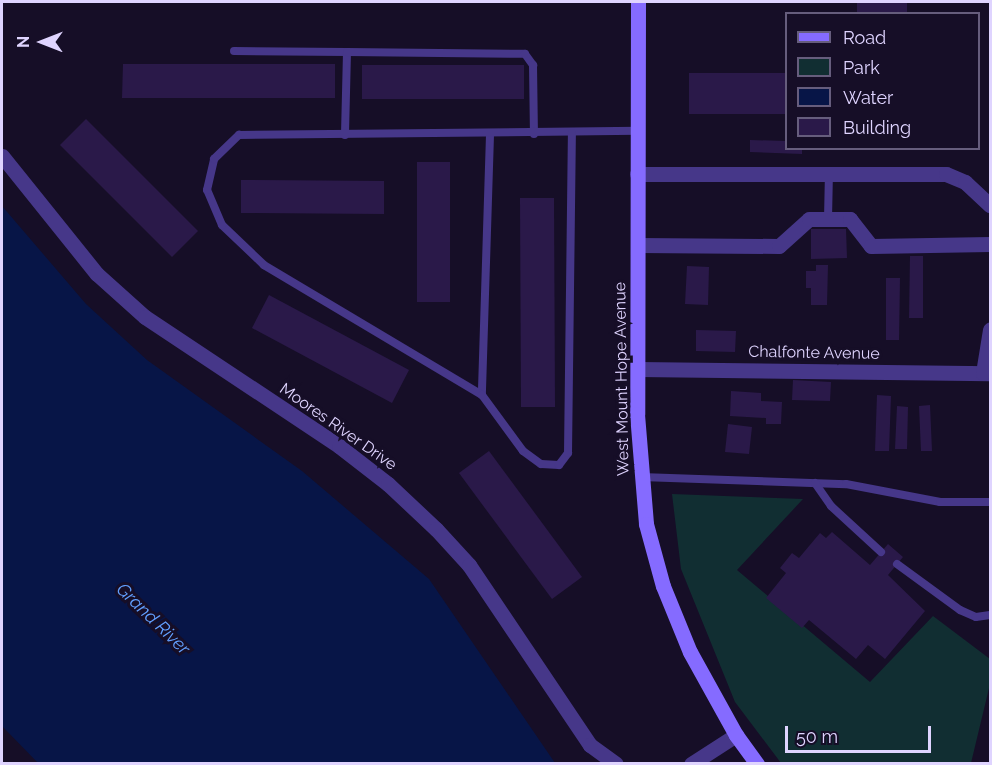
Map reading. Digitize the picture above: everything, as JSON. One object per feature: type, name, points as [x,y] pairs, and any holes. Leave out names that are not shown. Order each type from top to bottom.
[{"type":"street","name":"West Mount Hope Avenue","points":[[638,2],[638,369],[641,477],[646,524],[663,586],[690,652],[736,735]]},
{"type":"street","name":"Moores River Drive","points":[[2,156],[97,274],[145,317],[339,446],[388,484],[436,529],[469,565],[590,745],[616,764]]},
{"type":"street","points":[[637,174],[946,174],[965,182],[990,205]]},
{"type":"street","points":[[638,245],[779,246],[808,219],[850,219],[871,246],[990,244]]},
{"type":"street","points":[[987,373],[990,330]]},
{"type":"street","name":"Chalfonte Avenue","points":[[638,369],[987,373]]},
{"type":"street","points":[[691,764],[736,735],[757,764]]},
{"type":"lane","points":[[234,51],[525,54],[533,65],[534,134]]},
{"type":"lane","points":[[345,135],[347,52]]},
{"type":"lane","points":[[572,133],[568,453],[559,465],[541,464],[523,450],[482,395],[264,265],[222,225],[207,190],[214,159],[239,135],[490,135],[638,131]]},
{"type":"lane","points":[[482,395],[490,135]]},
{"type":"lane","points":[[828,219],[829,173]]},
{"type":"lane","points":[[641,477],[846,484],[940,502],[990,502]]},
{"type":"lane","points":[[815,483],[831,506],[881,552]]},
{"type":"lane","points":[[897,564],[960,610],[976,617],[990,615]]},
{"type":"green space","points":[[672,494],[803,499],[737,570],[870,682],[933,616],[990,659],[990,684],[971,763],[781,763],[735,702],[681,569]]},
{"type":"water","name":"Grand River","points":[[2,206],[86,304],[147,360],[302,471],[429,579],[555,763],[38,763],[2,726]]},
{"type":"building","points":[[857,2],[907,2],[907,12],[857,12]]},
{"type":"building","points":[[123,64],[335,64],[335,98],[122,98]]},
{"type":"building","points":[[362,65],[524,65],[524,99],[362,99]]},
{"type":"building","points":[[689,73],[785,73],[785,114],[689,114]]},
{"type":"building","points":[[86,119],[198,231],[172,257],[60,145]]},
{"type":"building","points":[[750,140],[785,141],[785,150],[802,150],[802,154],[750,152]]},
{"type":"building","points":[[417,162],[450,162],[450,302],[417,302]]},
{"type":"building","points":[[241,180],[384,181],[384,214],[241,213]]},
{"type":"building","points":[[520,198],[554,198],[555,407],[521,407]]},
{"type":"building","points":[[811,229],[846,229],[847,258],[811,259]]},
{"type":"building","points":[[910,256],[923,256],[923,318],[909,318]]},
{"type":"building","points":[[816,265],[828,265],[827,305],[811,305],[811,288],[806,288],[806,271],[816,271]]},
{"type":"building","points":[[687,266],[709,267],[708,305],[685,304]]},
{"type":"building","points":[[886,278],[900,278],[899,340],[886,340]]},
{"type":"building","points":[[269,295],[409,370],[392,403],[252,328]]},
{"type":"building","points":[[696,330],[736,331],[735,352],[696,351]]},
{"type":"building","points":[[793,380],[831,382],[830,401],[792,400]]},
{"type":"building","points":[[731,391],[761,393],[761,401],[782,402],[781,424],[766,424],[766,418],[730,416]]},
{"type":"building","points":[[877,395],[891,396],[889,451],[875,451]]},
{"type":"building","points":[[930,405],[932,451],[921,451],[919,406]]},
{"type":"building","points":[[897,406],[908,407],[907,449],[895,449]]},
{"type":"building","points":[[728,424],[752,427],[749,454],[725,452]]},
{"type":"building","points":[[489,451],[582,577],[552,599],[459,473]]},
{"type":"building","points":[[832,532],[870,565],[888,544],[903,557],[888,575],[925,611],[885,659],[868,645],[856,659],[809,620],[802,628],[766,598],[786,573],[780,568],[792,553],[799,558],[820,533],[826,538]]}]
